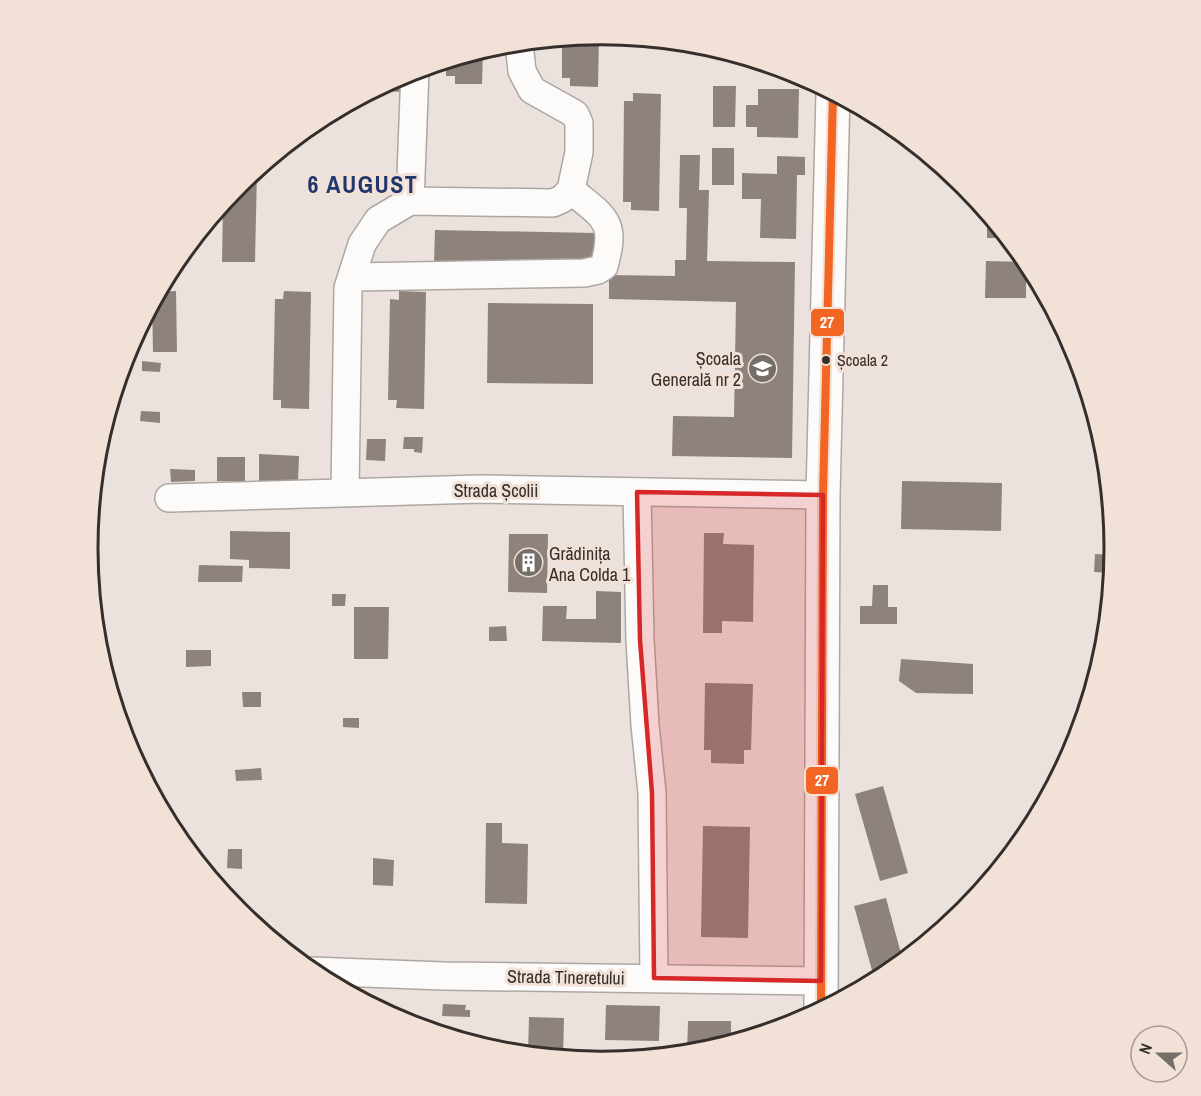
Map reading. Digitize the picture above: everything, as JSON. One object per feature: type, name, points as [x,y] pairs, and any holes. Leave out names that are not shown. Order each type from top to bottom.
[{"type":"street","points":[[345,492],[348,288],[362,244],[378,220],[410,201],[553,203],[562,199],[571,190],[579,152],[579,123],[575,114],[532,90],[522,71],[520,52]]},
{"type":"street","points":[[410,201],[415,81]]},
{"type":"street","points":[[821,995],[823,495],[833,102]]},
{"type":"street","points":[[352,277],[584,273],[598,270],[604,266],[609,249],[610,233],[603,218],[571,190]]},
{"type":"street","name":"Strada Școlii","points":[[169,498],[480,489],[823,495]]},
{"type":"street","points":[[637,492],[640,640],[652,793],[654,978]]},
{"type":"street","name":"Strada Tineretului","points":[[330,972],[444,976],[654,978],[821,995]]},
{"type":"highlighted area","points":[[637,492],[823,495],[821,981],[654,978],[652,793],[640,640]]},
{"type":"building","points":[[599,45],[598,87],[570,86],[570,78],[562,78],[562,47]]},
{"type":"building","points":[[483,59],[482,84],[455,84],[455,76],[446,76],[446,70]]},
{"type":"building","points":[[406,84],[408,92],[390,91]]},
{"type":"building","points":[[713,86],[736,86],[735,127],[713,127]]},
{"type":"building","points":[[758,89],[799,89],[798,138],[757,137],[757,127],[746,127],[746,105],[758,105]]},
{"type":"building","points":[[633,93],[661,94],[659,211],[631,210],[631,202],[623,202],[624,101],[633,101]]},
{"type":"building","points":[[712,148],[734,148],[734,185],[712,185]]},
{"type":"building","points":[[680,155],[700,155],[699,190],[709,190],[707,261],[795,262],[792,458],[672,456],[673,416],[734,417],[736,302],[609,299],[609,275],[675,276],[675,260],[686,260],[687,208],[679,208]]},
{"type":"building","points":[[777,156],[805,157],[805,175],[797,175],[796,239],[760,238],[761,199],[742,199],[742,173],[777,174]]},
{"type":"building","points":[[257,181],[255,262],[222,262],[223,215]]},
{"type":"building","points":[[987,226],[997,238],[987,238]]},
{"type":"building","points":[[435,230],[596,233],[596,266],[434,263]]},
{"type":"building","points":[[986,261],[1014,262],[1026,280],[1026,298],[985,298]]},
{"type":"building","points":[[168,291],[176,291],[177,352],[153,352],[152,320]]},
{"type":"building","points":[[284,291],[311,292],[309,409],[281,408],[281,400],[273,400],[275,299],[283,299]]},
{"type":"building","points":[[399,291],[426,292],[424,409],[396,408],[397,400],[388,400],[390,299],[399,300]]},
{"type":"building","points":[[488,303],[593,304],[593,384],[487,383]]},
{"type":"building","points":[[142,361],[161,363],[160,372],[142,371]]},
{"type":"building","points":[[141,411],[160,412],[160,423],[140,421]]},
{"type":"building","points":[[404,437],[423,437],[422,453],[414,452],[414,449],[403,449]]},
{"type":"building","points":[[367,439],[386,439],[385,461],[366,460]]},
{"type":"building","points":[[259,454],[299,456],[298,482],[259,481]]},
{"type":"building","points":[[217,457],[245,457],[245,481],[217,481]]},
{"type":"building","points":[[170,469],[195,470],[195,481],[171,482]]},
{"type":"building","points":[[902,481],[1002,483],[1001,531],[901,529]]},
{"type":"building","points":[[230,531],[290,532],[290,569],[249,568],[249,560],[230,559]]},
{"type":"building","points":[[704,533],[724,533],[723,544],[754,545],[753,622],[722,621],[722,633],[703,633]]},
{"type":"building","name":"Grădinița Ana Colda 1","points":[[509,534],[548,534],[547,593],[508,592]]},
{"type":"building","points":[[1095,554],[1104,554],[1103,572],[1094,572]]},
{"type":"building","points":[[199,565],[243,566],[242,582],[198,582]]},
{"type":"building","points":[[873,585],[888,585],[888,607],[897,607],[897,624],[860,624],[860,606],[872,606]]},
{"type":"building","points":[[596,591],[621,592],[621,643],[542,641],[543,606],[567,606],[566,619],[596,619]]},
{"type":"building","points":[[332,594],[346,594],[345,606],[332,606]]},
{"type":"building","points":[[354,607],[389,607],[388,659],[354,659]]},
{"type":"building","points":[[506,626],[507,641],[489,641],[489,627]]},
{"type":"building","points":[[186,650],[211,650],[211,666],[186,667]]},
{"type":"building","points":[[901,659],[973,664],[973,694],[916,693],[899,681]]},
{"type":"building","points":[[705,683],[753,684],[751,750],[744,750],[744,764],[711,763],[711,750],[704,750]]},
{"type":"building","points":[[242,692],[261,692],[261,707],[243,707]]},
{"type":"building","points":[[343,718],[359,718],[359,728],[343,727]]},
{"type":"building","points":[[261,768],[262,780],[236,781],[235,770]]},
{"type":"building","points":[[883,786],[908,873],[880,881],[855,794]]},
{"type":"building","points":[[486,823],[502,823],[502,843],[528,844],[527,904],[485,903]]},
{"type":"building","points":[[703,826],[750,827],[748,938],[701,937]]},
{"type":"building","points":[[228,849],[242,849],[242,869],[227,868]]},
{"type":"building","points":[[373,858],[394,860],[393,886],[373,885]]},
{"type":"building","points":[[886,898],[900,952],[872,971],[854,906]]},
{"type":"building","points":[[443,1004],[466,1005],[465,1010],[470,1010],[470,1017],[442,1016]]},
{"type":"building","points":[[606,1005],[660,1006],[659,1041],[605,1040]]},
{"type":"building","points":[[529,1017],[564,1018],[563,1050],[528,1046]]},
{"type":"building","points":[[688,1021],[731,1021],[731,1034],[687,1043]]},
{"type":"transit line","name":"27","points":[[821,1000],[823,495],[833,102]]},
{"type":"place","name":"Școala 2","points":[[826,360]]},
{"type":"place","name":"Școala Generală nr 2","points":[[762,368]]},
{"type":"place","name":"Grădinița Ana Colda 1","points":[[528,563]]},
{"type":"district","name":"6 AUGUST","points":[[363,184]]}]
